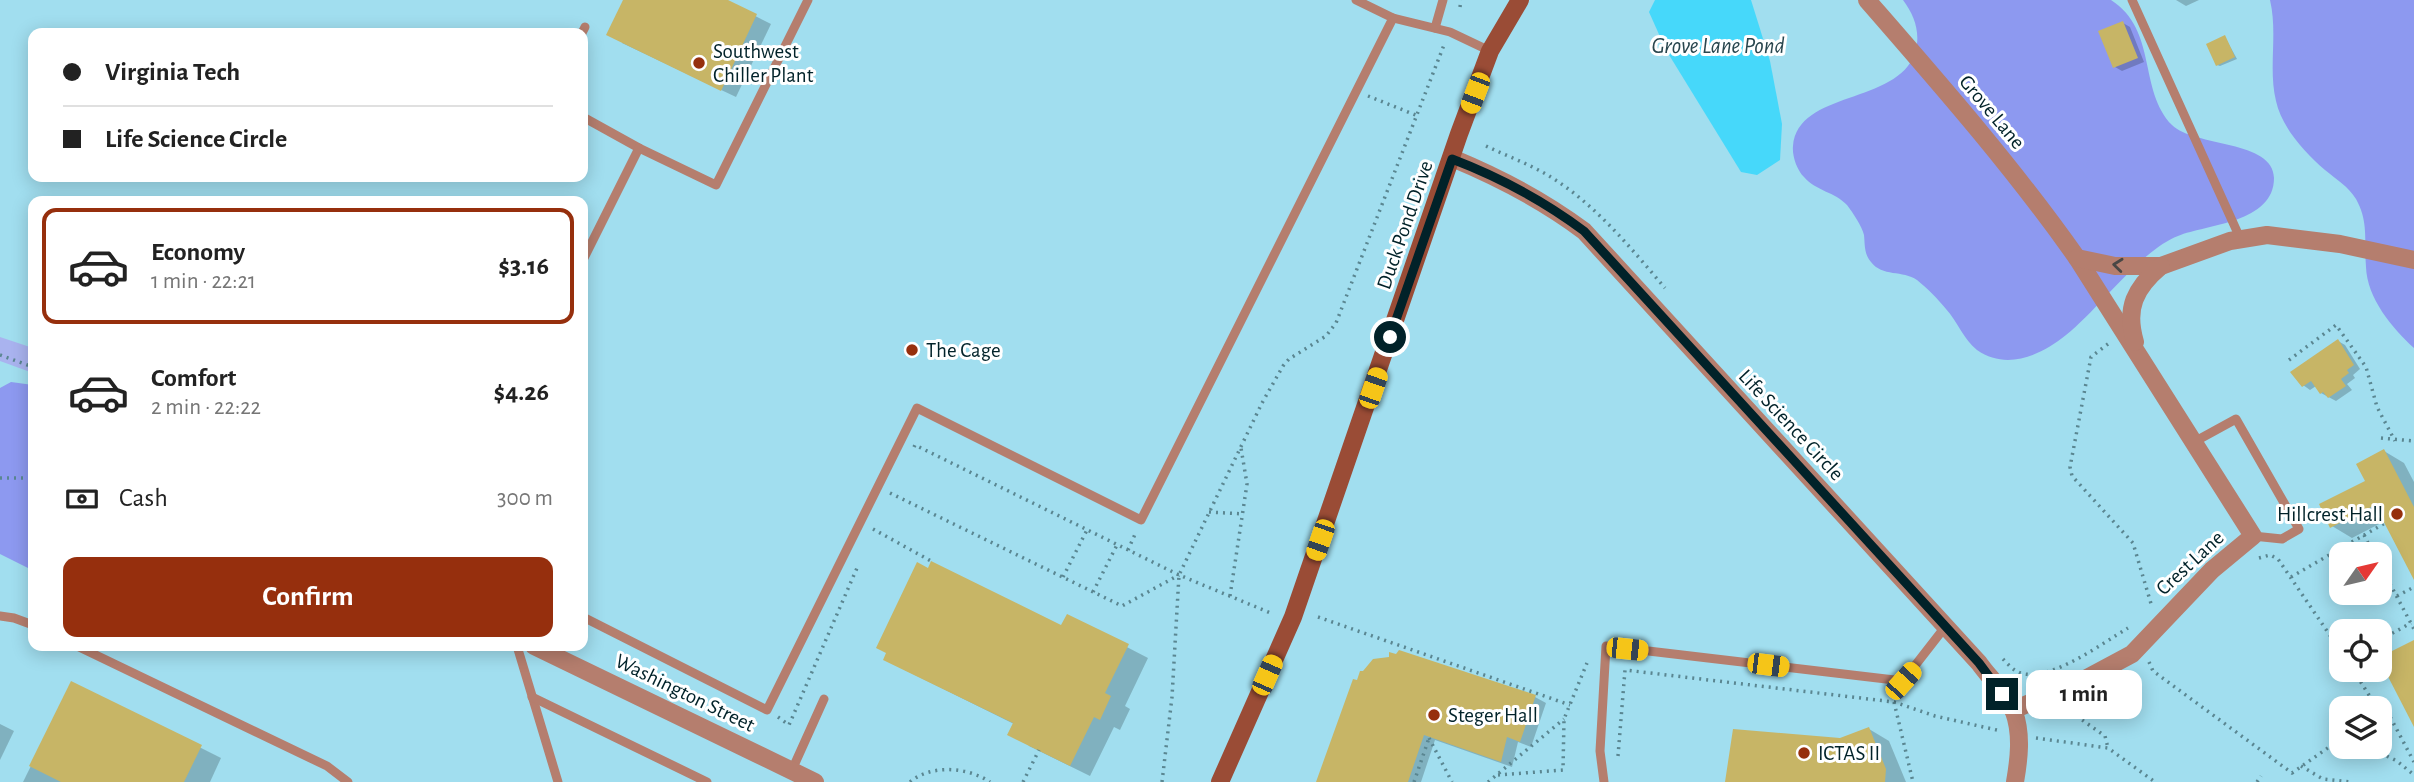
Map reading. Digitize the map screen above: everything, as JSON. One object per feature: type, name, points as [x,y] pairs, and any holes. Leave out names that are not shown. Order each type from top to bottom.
[{"type":"street","name":"Duck Pond Drive","points":[[1220,782],[1293,617],[1490,51],[1520,0]]},
{"type":"street","name":"Grove Lane","points":[[1867,0],[1976,126],[2048,218],[2139,355]]},
{"type":"street","name":"Life Science Circle","points":[[1452,159],[1478,169],[1555,209],[1584,231],[1979,663],[2014,710],[2019,759],[2015,782]]},
{"type":"street","points":[[2077,258],[2115,266],[2161,266],[2240,238],[2256,235],[2340,244],[2414,260]]},
{"type":"street","points":[[2139,355],[2132,332],[2131,308],[2141,286],[2161,266]]},
{"type":"street","name":"Crest Lane","points":[[2014,710],[2076,684],[2132,654],[2213,570],[2253,536],[2139,355]]},
{"type":"street","name":"Washington Street","points":[[544,651],[816,782]]},
{"type":"lane","points":[[588,120],[716,185],[808,0]]},
{"type":"lane","points":[[1356,0],[1393,18],[1435,28],[1490,51]]},
{"type":"lane","points":[[1435,28],[1443,0]]},
{"type":"lane","points":[[2132,0],[2240,238]]},
{"type":"lane","points":[[588,620],[767,710],[917,408],[1141,520],[1393,18]]},
{"type":"lane","points":[[588,250],[639,148]]},
{"type":"lane","points":[[2194,442],[2236,419],[2300,529],[2282,539],[2253,536]]},
{"type":"lane","points":[[0,616],[28,624]]},
{"type":"lane","points":[[1604,782],[1601,751],[1606,646],[1903,681],[1945,627]]},
{"type":"lane","points":[[87,651],[327,766],[348,782]]},
{"type":"lane","points":[[518,651],[558,782]]},
{"type":"lane","points":[[532,697],[706,782]]},
{"type":"lane","points":[[792,770],[824,699]]},
{"type":"path","points":[[1460,7],[1461,0]]},
{"type":"path","points":[[1162,782],[1172,698],[1179,575],[1283,366],[1289,359],[1326,337],[1336,323],[1444,45]]},
{"type":"path","points":[[1383,102],[1418,116]]},
{"type":"path","points":[[1486,146],[1545,174],[1578,197],[1619,235],[1671,295]]},
{"type":"path","points":[[2289,360],[2336,326],[2366,367],[2377,407],[2395,440]]},
{"type":"path","points":[[2124,331],[2091,357],[2070,467],[2071,476],[2133,543],[2152,607]]},
{"type":"path","points":[[0,355],[28,365]]},
{"type":"path","points":[[2381,439],[2414,441]]},
{"type":"path","points":[[909,457],[915,445],[1179,575],[1278,616]]},
{"type":"path","points":[[1230,596],[1247,484],[1241,446]]},
{"type":"path","points":[[0,478],[28,478]]},
{"type":"path","points":[[891,494],[1122,606],[1179,575]]},
{"type":"path","points":[[1209,512],[1244,514]]},
{"type":"path","points":[[879,517],[873,530],[931,561]]},
{"type":"path","points":[[2291,577],[2385,523]]},
{"type":"path","points":[[1063,578],[1087,530]]},
{"type":"path","points":[[2364,535],[2368,542]]},
{"type":"path","points":[[1093,592],[1117,545]]},
{"type":"path","points":[[2258,558],[2274,556],[2329,634]]},
{"type":"path","points":[[789,725],[857,566]]},
{"type":"path","points":[[2392,587],[2414,629]]},
{"type":"path","points":[[2397,596],[2414,587]]},
{"type":"path","points":[[2144,614],[2162,598]]},
{"type":"path","points":[[1318,617],[1570,705]]},
{"type":"path","points":[[2000,656],[2013,670],[2023,674],[2042,675],[2093,649],[2137,621]]},
{"type":"path","points":[[2392,633],[2411,623]]},
{"type":"path","points":[[2153,653],[2150,662],[2153,671],[2276,764],[2292,773],[2329,747]]},
{"type":"path","points":[[1498,775],[1563,770],[1564,719],[1587,663]]},
{"type":"path","points":[[1618,756],[1625,670],[1894,702],[1934,716],[2018,735],[2108,748],[2155,782]]},
{"type":"path","points":[[1894,702],[1913,782]]},
{"type":"path","points":[[2063,708],[2105,736],[2108,748]]},
{"type":"path","points":[[1488,782],[1564,719]]},
{"type":"path","points":[[2392,720],[2414,762]]},
{"type":"path","points":[[1414,782],[1429,738],[1452,782]]},
{"type":"path","points":[[2036,738],[2036,747]]},
{"type":"path","points":[[1023,782],[1039,750]]},
{"type":"path","points":[[2392,759],[2414,775]]},
{"type":"path","points":[[2301,766],[2323,779],[2350,782]]},
{"type":"path","points":[[910,782],[924,773],[951,770],[968,772],[990,782]]},
{"type":"path","points":[[2257,782],[2261,776]]},
{"type":"shaded area","points":[[0,0],[2414,0],[2414,782],[0,782]]},
{"type":"shaded area","points":[[1903,0],[2111,0],[2126,13],[2136,27],[2155,95],[2172,125],[2183,132],[2248,150],[2261,157],[2271,166],[2274,178],[2271,193],[2263,204],[2251,213],[2164,243],[2135,267],[2079,324],[2046,349],[2012,360],[1988,356],[1972,346],[1943,305],[1917,280],[1881,270],[1871,262],[1865,249],[1864,235],[1847,205],[1809,182],[1799,171],[1794,158],[1793,146],[1799,128],[1812,115],[1889,82],[1905,70],[1915,53],[1917,32],[1911,12]]},
{"type":"shaded area","points":[[2270,0],[2414,0],[2414,348],[2389,322],[2371,290],[2367,279],[2364,224],[2356,199],[2302,148],[2283,121],[2274,89]]},
{"type":"shaded area","points":[[0,337],[28,346],[28,371],[0,361]]},
{"type":"shaded area","points":[[11,382],[28,384],[28,568],[0,554],[0,388]]},
{"type":"water","name":"Grove Lane Pond","points":[[1655,0],[1751,0],[1770,61],[1782,124],[1780,160],[1757,175],[1741,172],[1666,50],[1649,12]]},
{"type":"building","name":"Southwest Chiller Plant","points":[[623,0],[728,0],[757,14],[721,91],[606,35]]},
{"type":"building","points":[[2123,21],[2138,58],[2113,68],[2098,31]]},
{"type":"building","points":[[2225,35],[2235,57],[2216,66],[2206,44]]},
{"type":"building","points":[[2338,339],[2354,365],[2341,379],[2346,386],[2328,398],[2323,392],[2320,394],[2311,381],[2302,387],[2290,372]]},
{"type":"building","name":"Hillcrest Hall","points":[[2384,449],[2414,507],[2414,580],[2375,505],[2330,528],[2319,504],[2365,481],[2356,464]]},
{"type":"building","points":[[931,561],[1061,625],[1067,614],[1129,644],[1105,693],[1111,696],[1100,720],[1094,717],[1070,766],[1007,735],[1013,723],[883,660],[886,653],[876,648],[917,562],[928,568]]},
{"type":"building","points":[[2414,640],[2414,727],[2391,682],[2392,651]]},
{"type":"building","name":"Steger Hall","points":[[1399,650],[1536,695],[1520,742],[1507,737],[1501,762],[1424,735],[1408,782],[1316,782],[1353,679],[1357,680],[1360,671],[1373,659],[1389,657],[1389,652],[1396,654]]},
{"type":"building","points":[[71,681],[202,745],[184,782],[61,782],[29,766]]},
{"type":"building","name":"ICTAS II","points":[[1869,727],[1886,769],[1885,782],[1725,782],[1733,729],[1840,738]]},
{"type":"place","name":"Southwest Chiller Plant","points":[[699,63]]},
{"type":"place","name":"The Cage","points":[[912,350]]},
{"type":"place","name":"Hillcrest Hall","points":[[2397,514]]},
{"type":"place","name":"Steger Hall","points":[[1434,715]]},
{"type":"place","name":"ICTAS II","points":[[1804,753]]},
{"type":"route","points":[[1390,337],[1452,159],[1478,169],[1555,209],[1584,231],[1979,663],[2002,694]]}]
